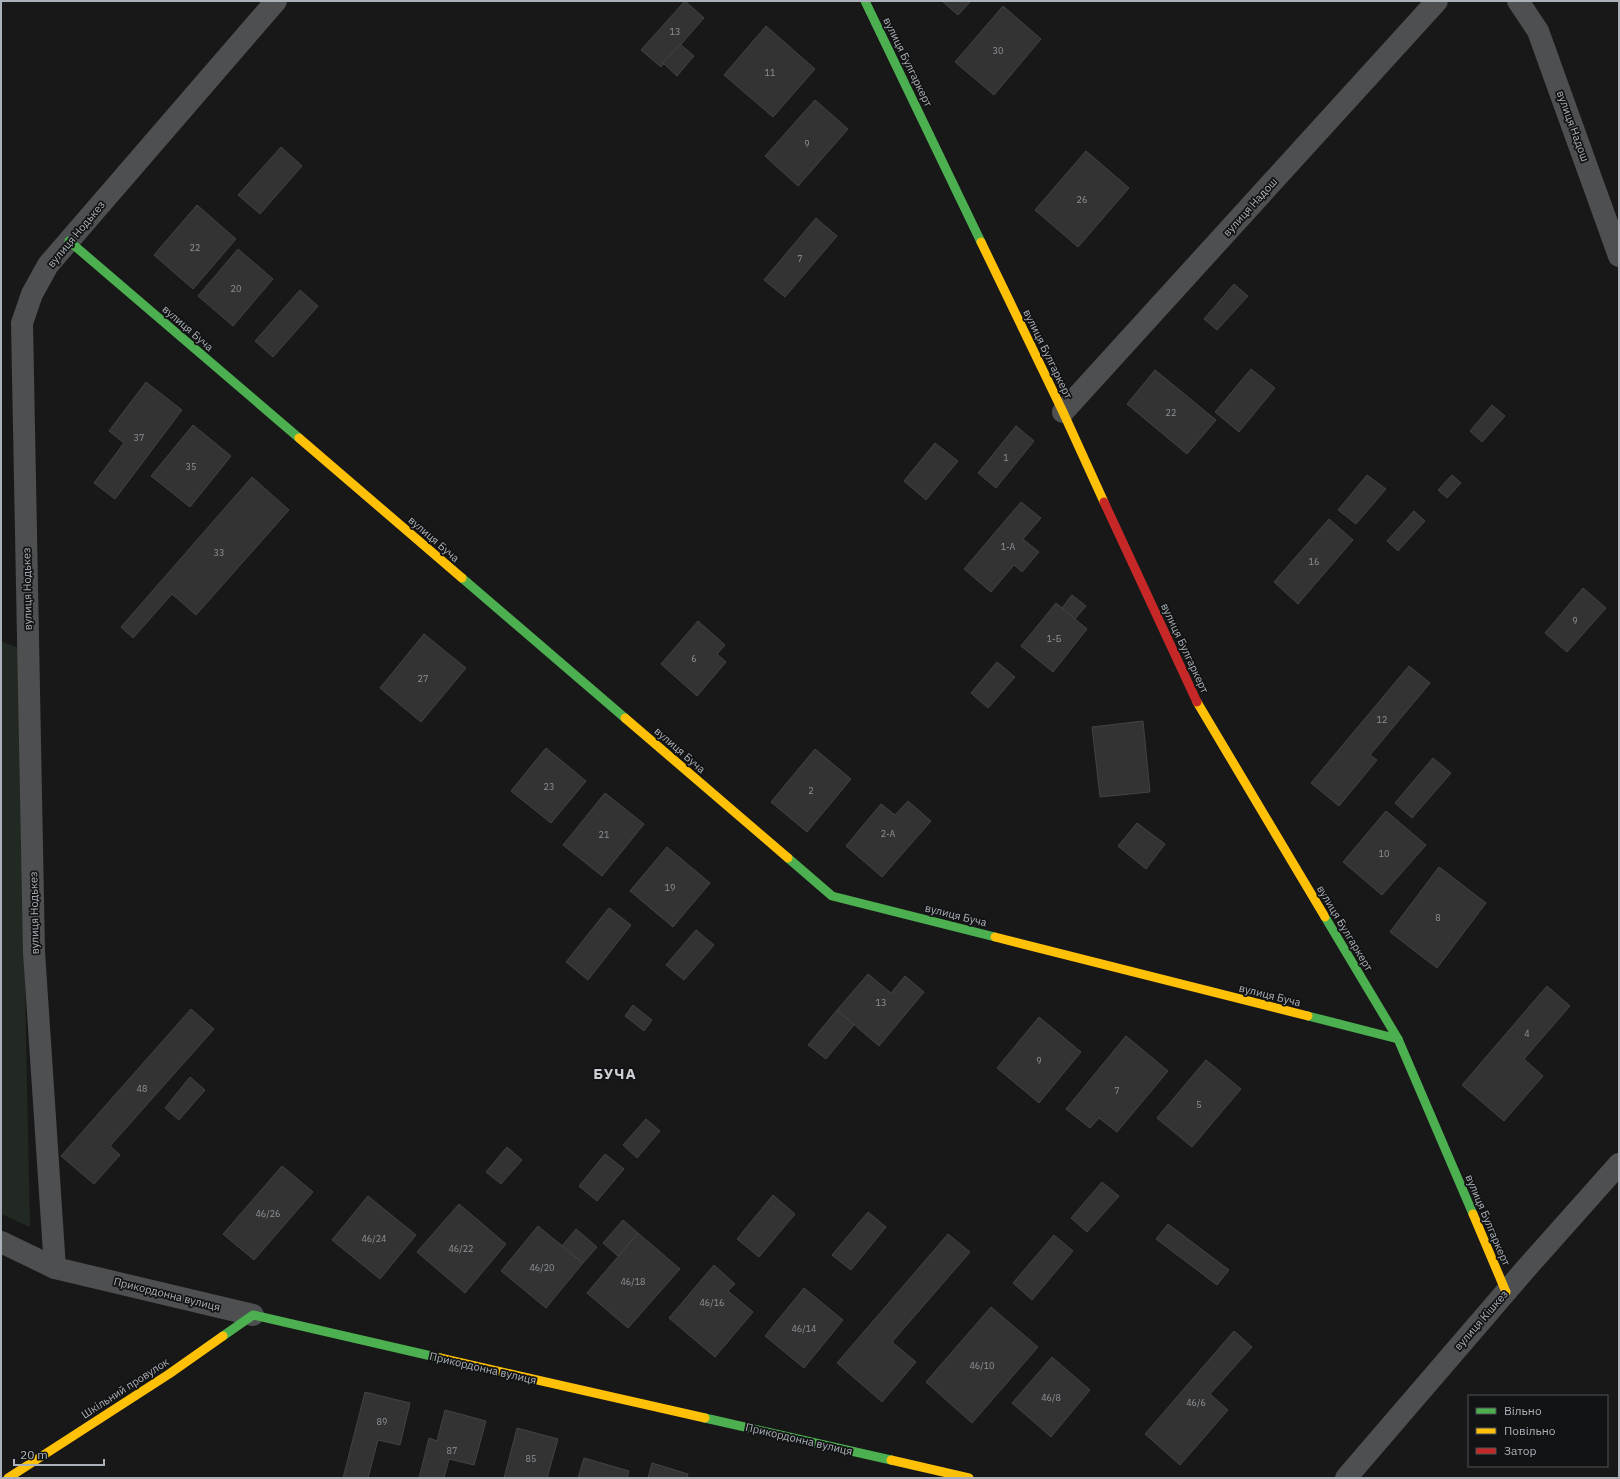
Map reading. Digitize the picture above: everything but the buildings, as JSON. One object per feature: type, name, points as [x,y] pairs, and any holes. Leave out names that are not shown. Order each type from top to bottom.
[{"type":"street","name":"вулиця Нодькез","points":[[55,1268],[34,952],[22,323],[32,294],[48,265],[276,1]]},
{"type":"street","name":"вулиця Булгаркерт","points":[[865,1],[1063,412],[1193,695],[1398,1039],[1506,1292]]},
{"type":"street","name":"вулиця Надош","points":[[1063,412],[1437,1]]},
{"type":"street","name":"вулиця Надош","points":[[1518,1],[1538,31],[1619,256]]},
{"type":"street","name":"вулиця Буча","points":[[69,241],[832,896],[1398,1039]]},
{"type":"street","name":"вулиця Кішкез","points":[[1346,1478],[1506,1292],[1619,1164]]},
{"type":"street","name":"Прикордонна вулиця","points":[[1,1242],[55,1268],[253,1315],[969,1478]]},
{"type":"street","name":"Шкільний провулок","points":[[8,1478],[169,1374],[253,1315]]},
{"type":"shaded area","points":[[1,641],[18,648],[30,1227],[1,1214]]},
{"type":"traffic: fast","points":[[865,1],[981,242]]},
{"type":"traffic: fast","points":[[69,241],[299,438]]},
{"type":"traffic: fast","points":[[462,578],[625,718]]},
{"type":"traffic: fast","points":[[788,858],[832,896],[995,937]]},
{"type":"traffic: fast","points":[[1325,917],[1398,1039],[1473,1214]]},
{"type":"traffic: fast","points":[[1308,1016],[1398,1039]]},
{"type":"traffic: fast","points":[[223,1336],[253,1315],[440,1358]]},
{"type":"traffic: fast","points":[[705,1418],[891,1460]]},
{"type":"traffic: slow","points":[[981,242],[1063,412],[1104,502]]},
{"type":"traffic: slow","points":[[299,438],[462,578]]},
{"type":"traffic: slow","points":[[1197,702],[1325,917]]},
{"type":"traffic: slow","points":[[625,718],[788,858]]},
{"type":"traffic: slow","points":[[995,937],[1308,1016]]},
{"type":"traffic: slow","points":[[1473,1214],[1506,1292]]},
{"type":"traffic: slow","points":[[8,1478],[169,1374],[223,1336]]},
{"type":"traffic: slow","points":[[440,1358],[705,1418]]},
{"type":"traffic: slow","points":[[891,1460],[969,1478]]},
{"type":"traffic: jam","points":[[1104,502],[1197,702]]},
{"type":"district","name":"БУЧА","points":[[615,1073]]}]
